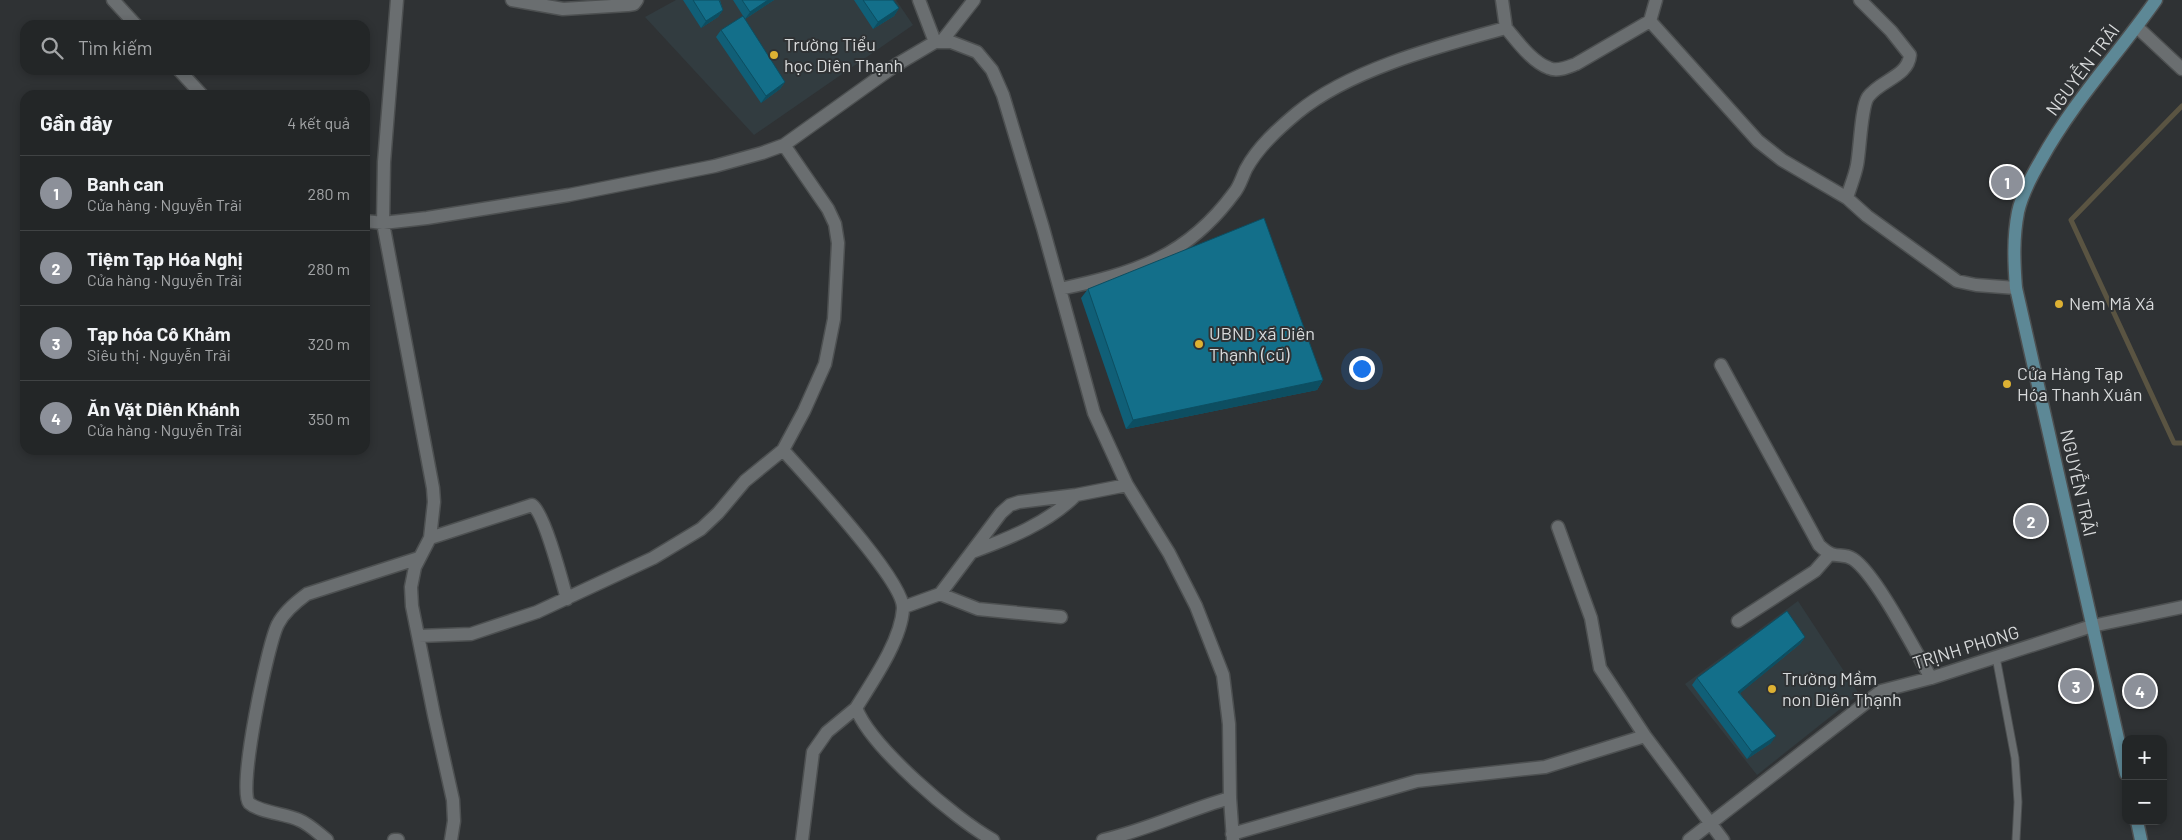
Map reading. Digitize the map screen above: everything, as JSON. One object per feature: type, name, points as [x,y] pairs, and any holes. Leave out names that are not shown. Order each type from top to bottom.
[{"type":"main road","name":"NGUYỄN TRÃI","points":[[2122,757],[2016,288],[2014,242],[2018,211],[2028,184],[2049,145],[2076,103],[2137,27],[2156,0]]},
{"type":"main road","points":[[2137,825],[2141,840]]},
{"type":"street","points":[[113,0],[131,20]]},
{"type":"street","points":[[397,0],[384,162],[383,223],[433,488],[434,502],[430,538],[412,576],[411,587],[412,606],[453,800],[454,821],[451,840]]},
{"type":"street","points":[[512,0],[563,9],[628,5],[634,4],[637,0]]},
{"type":"street","points":[[919,0],[939,42]]},
{"type":"street","points":[[370,222],[383,223],[634,183],[716,166],[762,153],[784,144],[896,65],[939,42],[974,0]]},
{"type":"street","points":[[1502,0],[1506,28],[1537,60],[1550,69],[1562,69],[1592,56],[1650,21],[1656,0]]},
{"type":"street","points":[[1847,198],[1857,167],[1867,98],[1877,87],[1905,68],[1909,62],[1910,55],[1891,31],[1860,0]]},
{"type":"street","points":[[1650,21],[1758,141],[1809,178],[1847,198],[1875,222],[1958,281],[1976,285],[2016,288]]},
{"type":"street","points":[[2137,27],[2182,69]]},
{"type":"street","points":[[1060,289],[1132,271],[1184,246],[1236,191],[1246,168],[1266,141],[1297,112],[1320,96],[1411,55],[1506,28]]},
{"type":"street","points":[[939,42],[951,42],[977,52],[992,70],[1003,95],[1094,413],[1127,485],[1169,553],[1196,606],[1223,675],[1229,724],[1230,798],[1233,837],[1417,782],[1544,767],[1645,736]]},
{"type":"street","points":[[184,75],[197,90]]},
{"type":"street","points":[[419,636],[472,634],[537,612],[653,558],[694,533],[718,513],[745,481],[782,450],[804,411],[825,364],[834,319],[838,243],[835,224],[828,209],[784,144]]},
{"type":"street","points":[[1721,365],[1819,545],[1829,555],[1852,558],[1869,576],[1932,678]]},
{"type":"street","points":[[782,450],[888,576],[904,608],[899,630],[856,708],[826,732],[813,752],[802,840]]},
{"type":"street","points":[[940,594],[1010,505],[1127,485]]},
{"type":"street","points":[[971,553],[1062,510],[1076,495]]},
{"type":"street","points":[[430,538],[527,505],[534,506],[543,522],[567,598]]},
{"type":"street","points":[[1558,527],[1591,618],[1600,668],[1645,736],[1724,840]]},
{"type":"street","points":[[1738,621],[1815,571],[1829,555]]},
{"type":"street","points":[[327,840],[302,821],[258,809],[248,802],[246,794],[245,777],[250,743],[277,624],[292,606],[307,594],[419,558]]},
{"type":"street","points":[[904,608],[928,596],[940,594],[978,609],[1061,617]]},
{"type":"street","name":"TRỊNH PHONG","points":[[1689,840],[1881,691],[1932,678],[2092,626],[2182,607]]},
{"type":"street","points":[[856,708],[861,722],[904,770],[972,827],[993,840]]},
{"type":"street","points":[[1103,840],[1129,834],[1198,807],[1230,798]]},
{"type":"lane","points":[[1996,657],[2015,758],[2018,802],[2016,840]]},
{"type":"shaded area","name":"Trường Tiểu học Diên Thạnh","points":[[676,0],[896,0],[913,25],[754,135],[645,17]]},
{"type":"shaded area","name":"Trường Mầm non Diên Thạnh","points":[[1798,601],[1859,694],[1757,775],[1685,684]]},
{"type":"building","points":[[693,0],[719,0],[723,10],[706,21]]},
{"type":"building","points":[[742,0],[768,0],[750,12]]},
{"type":"building","points":[[863,0],[893,0],[899,8],[878,22]]},
{"type":"building","points":[[743,16],[785,82],[766,96],[721,30]]},
{"type":"building","name":"UBND xã Diên Thạnh (cũ)","points":[[1264,218],[1323,380],[1133,420],[1088,289]]},
{"type":"building","points":[[1787,611],[1805,637],[1738,692],[1776,736],[1752,752],[1697,678]]},
{"type":"waterway","points":[[2182,106],[2071,220],[2174,443],[2182,443]]},
{"type":"place","name":"Trường Tiểu học Diên Thạnh","points":[[774,55]]},
{"type":"place","name":"Banh can","points":[[2007,182]]},
{"type":"place","name":"Nem Mã Xá","points":[[2059,304]]},
{"type":"place","name":"UBND xã Diên Thạnh (cũ)","points":[[1199,344]]},
{"type":"place","name":"Cửa Hàng Tạp Hóa Thanh Xuân","points":[[2007,384]]},
{"type":"place","name":"Tiệm Tạp Hóa Nghị","points":[[2031,521]]},
{"type":"place","name":"Tạp hóa Cô Khảm","points":[[2076,686]]},
{"type":"place","name":"Trường Mầm non Diên Thạnh","points":[[1772,689]]},
{"type":"place","name":"Ăn Vặt Diên Khánh","points":[[2140,691]]}]
